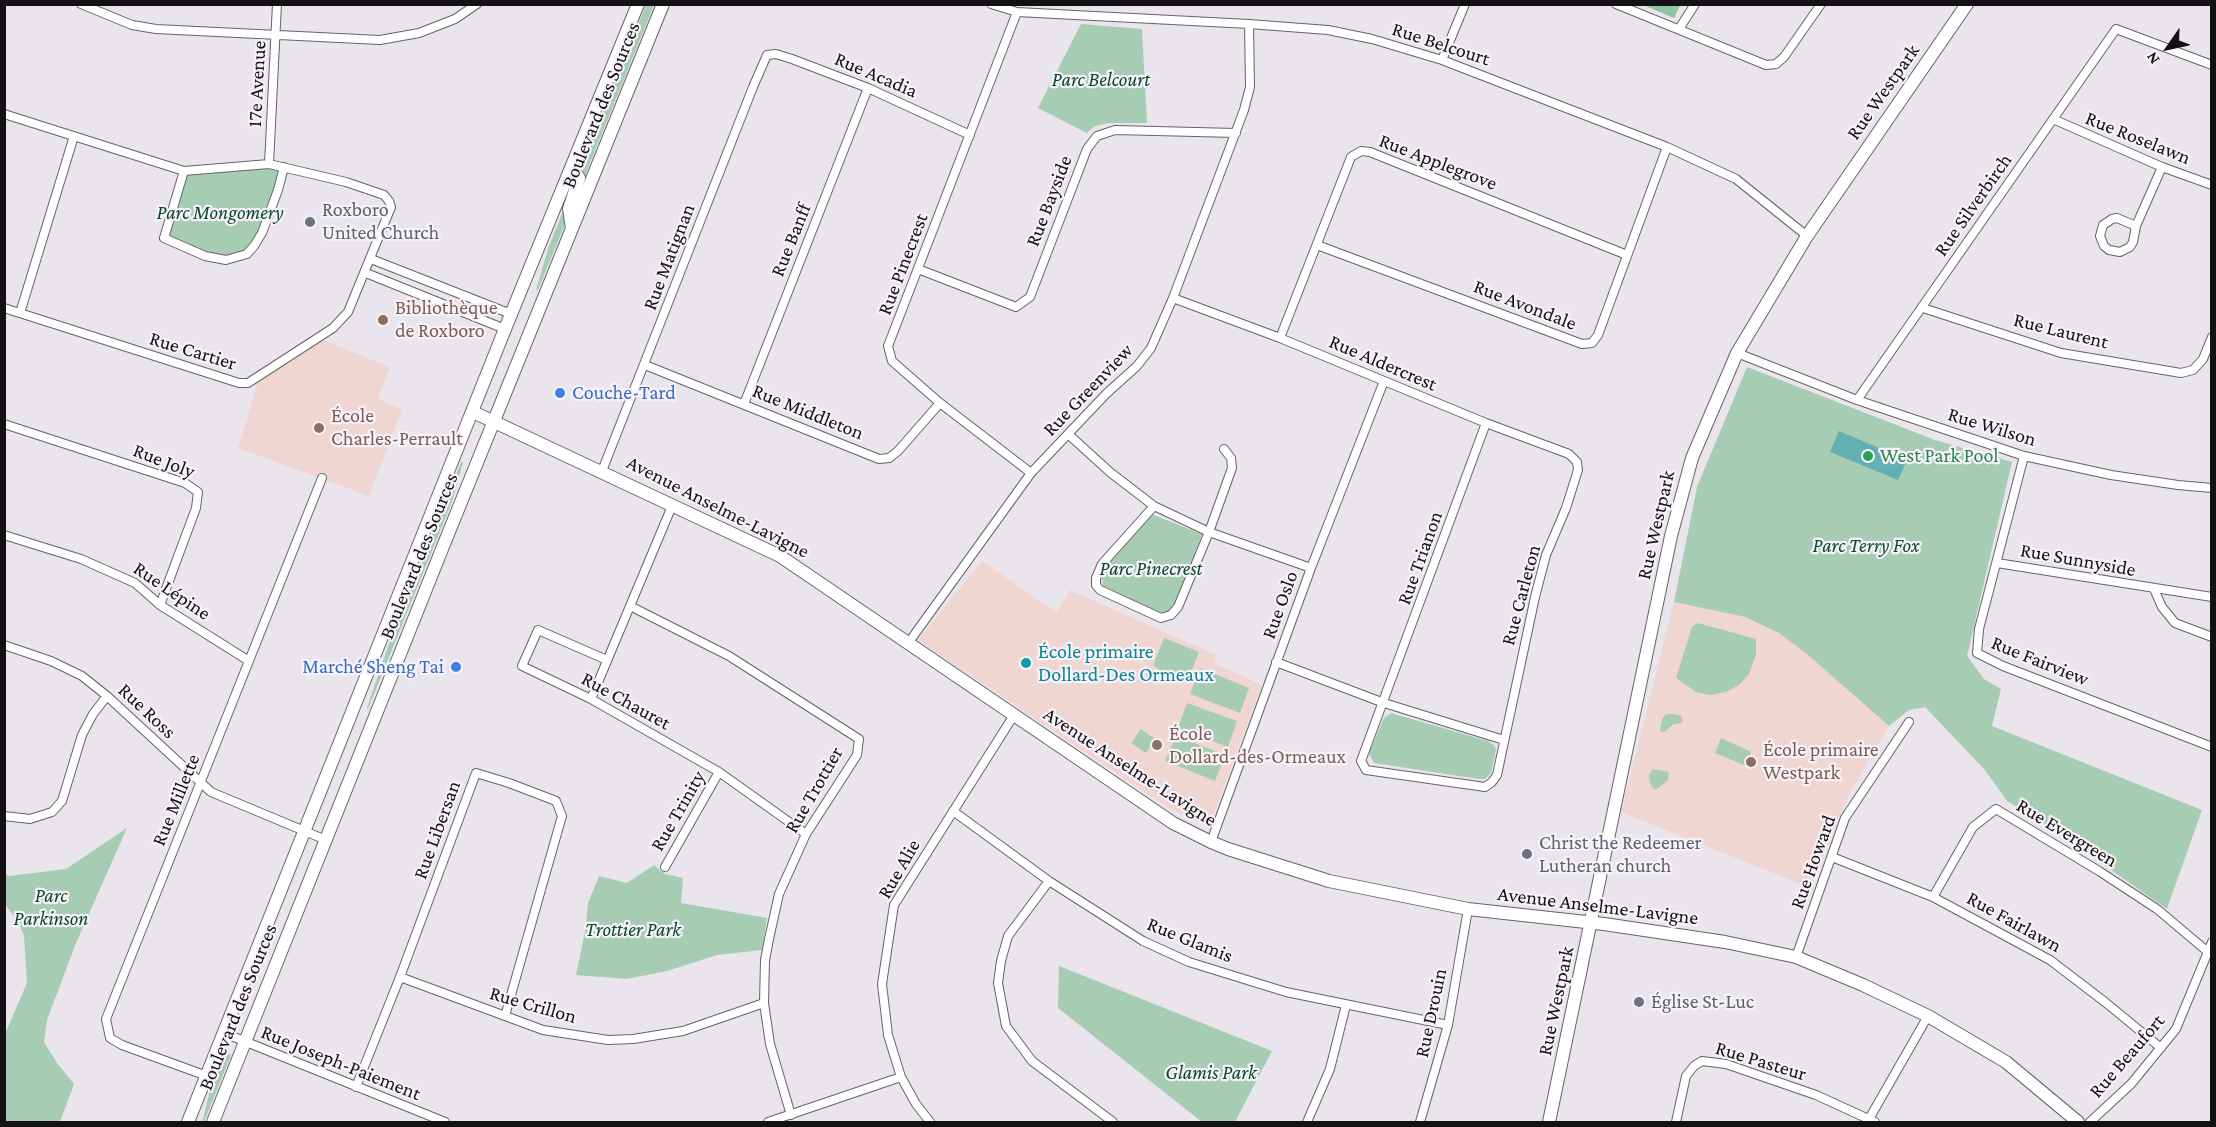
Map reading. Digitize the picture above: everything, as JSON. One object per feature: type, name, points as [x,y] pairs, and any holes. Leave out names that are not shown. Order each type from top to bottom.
[{"type":"street","points":[[81,4],[132,25],[156,29],[380,40],[418,33],[455,19],[477,4]]},
{"type":"street","name":"17e Avenue","points":[[269,164],[277,4]]},
{"type":"street","name":"Boulevard des Sources","points":[[189,1122],[505,329],[638,4]]},
{"type":"street","name":"Boulevard des Sources","points":[[213,1122],[663,4]]},
{"type":"street","name":"Rue Belcourt","points":[[991,4],[1017,12],[1328,30],[1372,39],[1442,60],[1667,147],[1736,179],[1807,236]]},
{"type":"street","points":[[1081,4],[1081,15]]},
{"type":"street","points":[[1442,60],[1465,4]]},
{"type":"street","points":[[1616,4],[1766,66],[1776,64],[1784,57],[1821,4]]},
{"type":"street","points":[[1679,29],[1695,4]]},
{"type":"street","name":"Rue Westpark","points":[[1549,1122],[1671,536],[1692,458],[1737,352],[1807,236],[1967,4]]},
{"type":"street","name":"Rue Pinecrest","points":[[1017,12],[888,346],[892,361],[940,402],[1031,473]]},
{"type":"street","name":"Rue Greenview","points":[[909,642],[1031,473],[1137,366],[1150,348],[1173,298],[1236,133],[1250,87],[1249,24]]},
{"type":"street","name":"Rue Silverbirch","points":[[1857,400],[2116,28],[2211,65]]},
{"type":"street","name":"Rue Acadia","points":[[767,55],[776,54],[792,59],[868,88],[970,135]]},
{"type":"street","name":"Rue Matignan","points":[[602,471],[767,55]]},
{"type":"street","name":"Rue Banff","points":[[744,404],[868,88]]},
{"type":"street","points":[[4,114],[183,171],[269,164],[284,167],[266,222],[254,246],[247,254],[226,260],[205,256],[164,238],[183,171]]},
{"type":"street","name":"Rue Roselawn","points":[[2053,119],[2162,167],[2211,185]]},
{"type":"street","name":"Rue Bayside","points":[[918,269],[1016,307],[1030,297],[1087,148],[1097,136],[1115,130],[1236,133]]},
{"type":"street","points":[[20,313],[74,136]]},
{"type":"street","name":"Rue Avondale","points":[[1317,245],[1582,344],[1592,344],[1598,335],[1667,147]]},
{"type":"street","name":"Rue Applegrove","points":[[1280,338],[1351,157],[1361,151],[1381,156],[1627,255]]},
{"type":"street","name":"Rue Cartier","points":[[4,308],[239,383],[248,383],[333,328],[348,312],[366,273],[391,207],[384,195],[346,182],[284,167]]},
{"type":"street","points":[[2136,226],[2123,219],[2112,219],[2103,225],[2102,241],[2109,250],[2114,252],[2125,250],[2133,242],[2136,226],[2162,167]]},
{"type":"street","points":[[572,169],[579,178],[570,206],[572,229]]},
{"type":"street","points":[[371,259],[512,314]]},
{"type":"street","points":[[366,273],[505,329]]},
{"type":"street","name":"Rue Aldercrest","points":[[1173,298],[1280,338],[1486,423],[1569,454],[1577,462]]},
{"type":"street","name":"Rue Laurent","points":[[1923,308],[2061,352],[2181,373],[2193,370],[2203,359],[2211,336]]},
{"type":"street","name":"Rue Wilson","points":[[1737,352],[1857,400],[2024,456],[2111,475],[2178,486],[2211,488]]},
{"type":"street","name":"Rue Middleton","points":[[645,365],[879,459],[889,458],[898,451],[940,402]]},
{"type":"street","name":"Rue Oslo","points":[[1211,842],[1311,568],[1384,381]]},
{"type":"street","name":"Avenue Anselme-Lavigne","points":[[473,412],[780,556],[1173,823],[1211,842],[1329,881],[1468,909],[1592,923],[1725,942],[1796,957],[1928,1016],[2006,1062],[2078,1122]]},
{"type":"street","name":"Rue Trianon","points":[[1384,703],[1486,423]]},
{"type":"street","name":"Rue Joly","points":[[4,424],[186,483],[198,492],[196,508],[160,605]]},
{"type":"street","points":[[1068,434],[1111,473],[1154,506],[1209,532],[1311,568]]},
{"type":"street","points":[[1154,506],[1102,564],[1096,578],[1096,585],[1100,590],[1161,618],[1171,615],[1178,607],[1209,532],[1232,468],[1231,458],[1224,449]]},
{"type":"street","name":"Rue Fairview","points":[[2024,456],[1979,629],[1977,653],[2003,666],[2211,747]]},
{"type":"street","name":"Rue Carleton","points":[[1384,703],[1361,761],[1366,770],[1485,787],[1492,782],[1497,775],[1534,597],[1546,555],[1566,508],[1578,470],[1577,462]]},
{"type":"street","name":"Rue Millette","points":[[207,1076],[122,1045],[110,1038],[106,1019],[322,478]]},
{"type":"street","points":[[591,699],[672,506]]},
{"type":"street","name":"Rue Lépine","points":[[4,535],[81,559],[135,583],[160,605],[249,661]]},
{"type":"street","name":"Rue Sunnyside","points":[[1997,563],[2211,597]]},
{"type":"street","name":"Rue Sunnyside","points":[[2154,589],[2162,607],[2175,623],[2211,637]]},
{"type":"street","name":"Rue Trottier","points":[[630,606],[729,656],[859,739],[857,755],[806,834],[779,894],[765,960],[764,1003],[770,1044],[791,1115]]},
{"type":"street","name":"Rue Chauret","points":[[607,660],[538,630],[522,666],[591,699],[719,772],[806,834]]},
{"type":"street","name":"Rue Ross","points":[[4,645],[51,661],[82,676],[216,795],[326,840]]},
{"type":"street","points":[[1276,662],[1384,703],[1504,740]]},
{"type":"street","points":[[4,816],[30,819],[52,812],[57,807],[62,801],[82,735],[93,714],[107,696]]},
{"type":"street","name":"Rue Alie","points":[[930,1122],[916,1104],[901,1077],[888,1035],[882,984],[894,905],[1014,715]]},
{"type":"street","name":"Rue Howard","points":[[1796,957],[1845,818],[1909,722]]},
{"type":"street","name":"Rue Trinity","points":[[665,867],[719,772]]},
{"type":"street","name":"Rue Libersan","points":[[356,1086],[400,977],[476,773],[556,801],[562,816],[505,1016]]},
{"type":"street","name":"Rue Evergreen","points":[[1934,897],[1973,827],[1996,810],[2099,871],[2147,903],[2208,952]]},
{"type":"street","name":"Rue Glamis","points":[[953,811],[1049,881],[1143,941],[1189,962],[1286,992],[1448,1025]]},
{"type":"street","name":"Rue Fairlawn","points":[[1832,857],[1934,897],[2050,960],[2106,1002],[2161,1048]]},
{"type":"street","points":[[1049,881],[1008,936],[998,983],[1006,1026],[1032,1061],[1113,1122]]},
{"type":"street","name":"Rue Drouin","points":[[1420,1122],[1448,1025],[1468,909]]},
{"type":"street","name":"Rue Beaufort","points":[[2090,1122],[2131,1084],[2176,1029],[2211,942]]},
{"type":"street","name":"Rue Crillon","points":[[400,977],[543,1030],[608,1040],[633,1039],[683,1030],[764,1003]]},
{"type":"street","points":[[1307,1122],[1330,1069],[1346,1005]]},
{"type":"street","points":[[1872,1121],[1928,1016]]},
{"type":"street","name":"Rue Joseph-Paiement","points":[[224,1033],[445,1122]]},
{"type":"street","name":"Rue Pasteur","points":[[1676,1122],[1686,1076],[1694,1066],[1702,1061],[1726,1064],[1815,1095],[1872,1121]]},
{"type":"street","points":[[768,1122],[901,1077]]},
{"type":"shaded area","name":"École Charles-Perrault","points":[[315,337],[390,367],[378,399],[402,409],[369,496],[238,448],[260,376]]},
{"type":"shaded area","name":"École Dollard-des-Ormeaux","points":[[982,561],[1057,613],[1070,590],[1216,655],[1215,664],[1262,685],[1209,827],[1165,806],[918,640]]},
{"type":"shaded area","name":"École primaire Westpark","points":[[1674,602],[1745,617],[1779,633],[1808,655],[1889,726],[1847,798],[1811,888],[1621,812]]},
{"type":"green space","points":[[646,5],[654,5],[585,175],[581,166]]},
{"type":"green space","points":[[1643,5],[1680,5],[1674,18]]},
{"type":"green space","name":"Parc Belcourt","points":[[1081,24],[1142,29],[1147,123],[1109,123],[1095,126],[1087,133],[1038,108]]},
{"type":"green space","name":"Parc Mongomery","points":[[284,167],[261,232],[250,247],[230,260],[167,240],[184,171]]},
{"type":"green space","points":[[566,204],[565,224],[538,290],[536,290],[549,246]]},
{"type":"green space","name":"Parc Terry Fox","points":[[1747,367],[1935,440],[2012,462],[1967,656],[1984,679],[2001,689],[1992,726],[2202,810],[2167,909],[2061,835],[2007,801],[1985,770],[1925,707],[1909,710],[1889,726],[1808,655],[1779,633],[1745,617],[1674,602],[1697,487]]},
{"type":"green space","points":[[461,462],[463,462],[453,499],[368,709],[393,632]]},
{"type":"green space","name":"Parc Pinecrest","points":[[1151,514],[1202,534],[1175,604],[1169,611],[1161,613],[1103,586],[1102,577],[1107,565]]},
{"type":"green space","points":[[1698,623],[1756,639],[1756,655],[1749,674],[1739,685],[1726,692],[1711,695],[1696,692],[1676,678],[1692,627]]},
{"type":"green space","points":[[1164,638],[1199,652],[1185,680],[1175,682],[1153,665]]},
{"type":"green space","points":[[1200,668],[1249,688],[1240,713],[1190,694]]},
{"type":"green space","points":[[1187,703],[1237,721],[1228,747],[1178,728]]},
{"type":"green space","points":[[1391,713],[1488,741],[1494,745],[1496,750],[1491,773],[1485,779],[1479,779],[1374,763],[1369,753],[1384,718]]},
{"type":"green space","points":[[1666,714],[1681,716],[1683,721],[1674,724],[1664,732],[1660,731],[1662,719]]},
{"type":"green space","points":[[1141,729],[1155,739],[1146,753],[1131,743]]},
{"type":"green space","points":[[1176,736],[1225,755],[1215,781],[1165,761]]},
{"type":"green space","points":[[1721,738],[1751,752],[1746,766],[1715,753]]},
{"type":"green space","points":[[1653,769],[1669,772],[1668,780],[1656,790],[1652,788],[1650,782],[1649,774]]},
{"type":"green space","name":"Parc Parkinson","points":[[127,828],[76,943],[47,1020],[44,1042],[74,1084],[60,1122],[5,1122],[5,1034],[27,983],[24,936],[20,925],[5,904],[5,874],[9,876],[66,869]]},
{"type":"green space","name":"Trottier Park","points":[[654,865],[665,874],[683,878],[681,903],[767,918],[762,950],[717,955],[667,971],[627,979],[576,975],[586,927],[588,903],[599,876],[627,883]]},
{"type":"green space","name":"Glamis Park","points":[[1059,966],[1272,1051],[1235,1122],[1202,1122],[1058,1008]]},
{"type":"green space","points":[[225,1052],[231,1055],[204,1122],[202,1122],[210,1091]]},
{"type":"water","name":"West Park Pool","points":[[1839,431],[1907,460],[1898,480],[1830,452]]},
{"type":"place","name":"Roxboro United Church","points":[[310,222]]},
{"type":"place","name":"Bibliothèque de Roxboro","points":[[383,320]]},
{"type":"place","name":"Couche-Tard","points":[[560,393]]},
{"type":"place","name":"École Charles-Perrault","points":[[319,428]]},
{"type":"place","name":"West Park Pool","points":[[1868,456]]},
{"type":"place","name":"École primaire Dollard-Des Ormeaux","points":[[1026,663]]},
{"type":"place","name":"Marché Sheng Tai","points":[[456,667]]},
{"type":"place","name":"École Dollard-des-Ormeaux","points":[[1157,745]]},
{"type":"place","name":"École primaire Westpark","points":[[1751,762]]},
{"type":"place","name":"Christ the Redeemer Lutheran church","points":[[1527,854]]},
{"type":"place","name":"Église St-Luc","points":[[1639,1002]]}]
